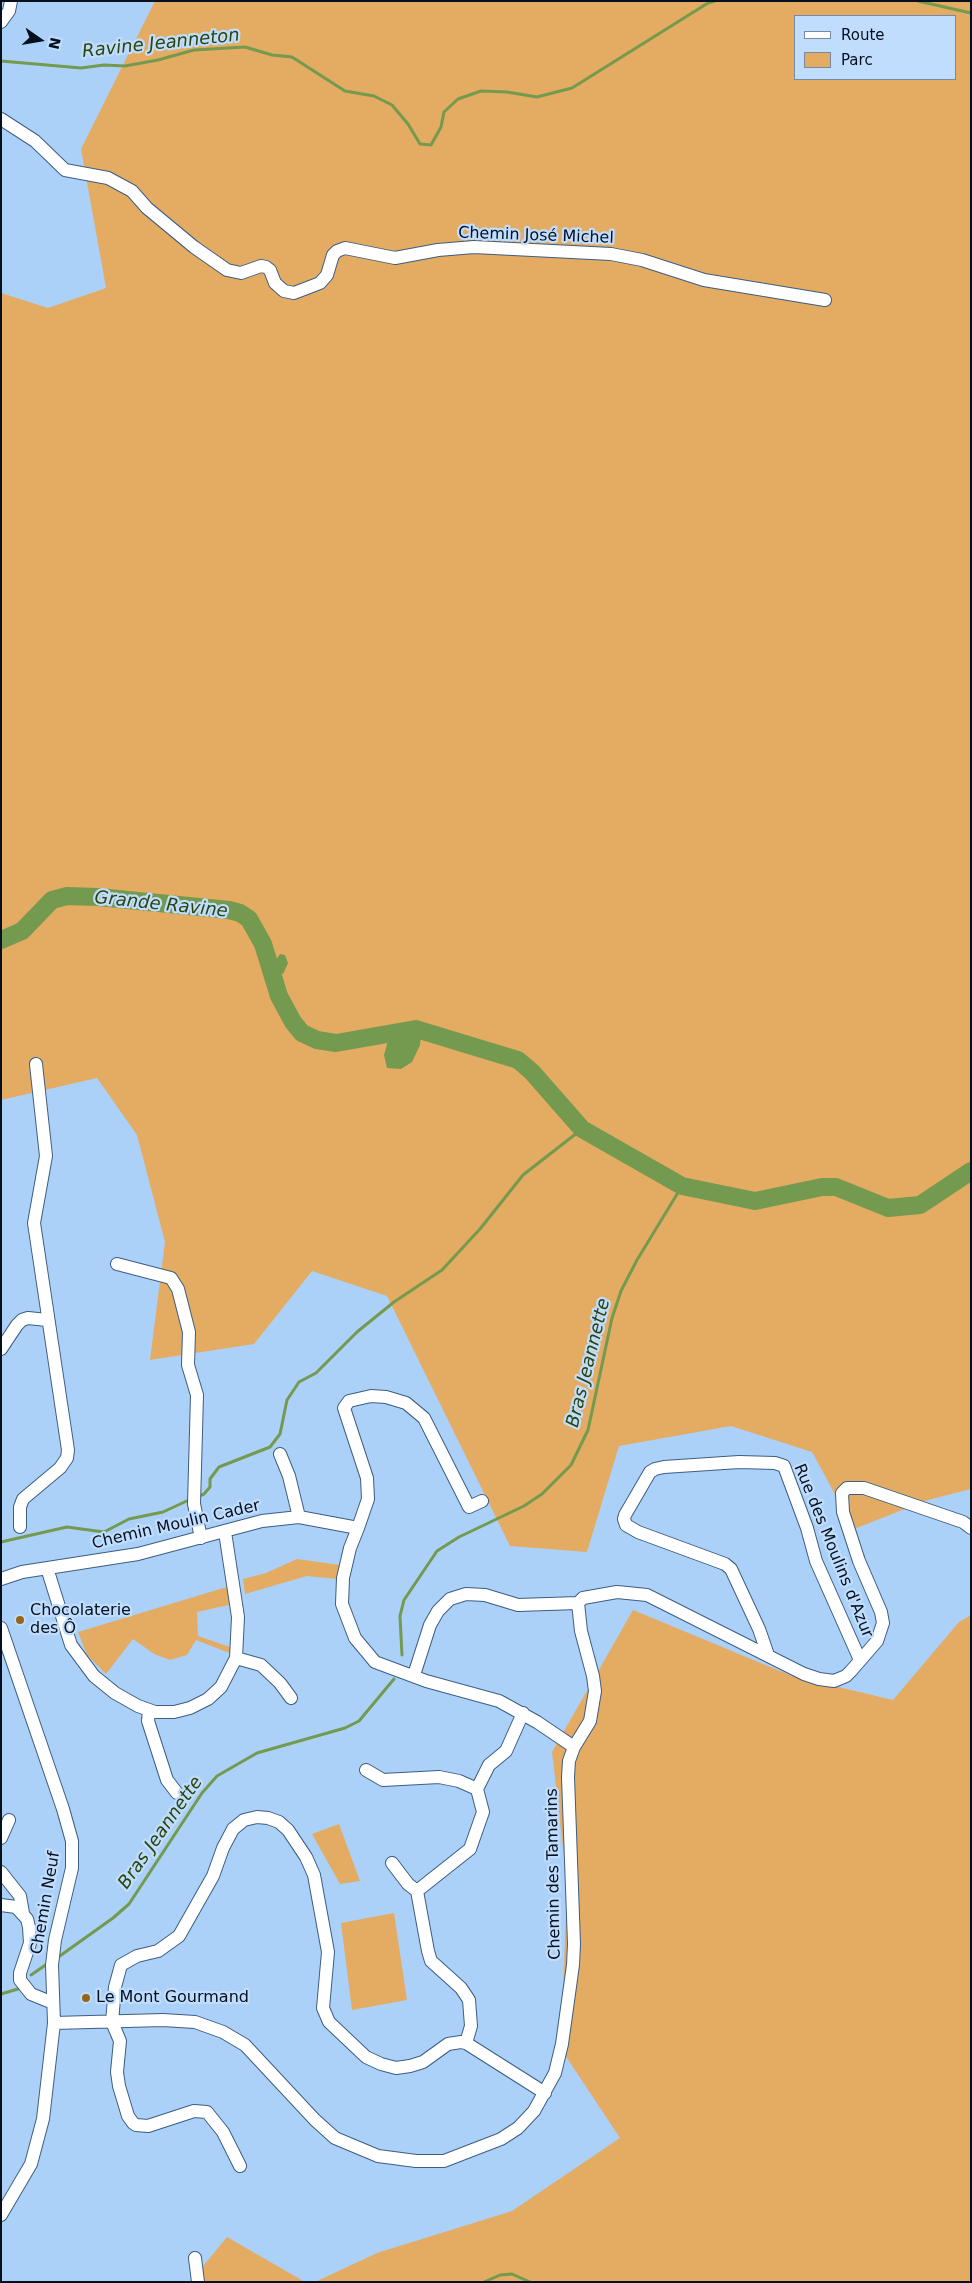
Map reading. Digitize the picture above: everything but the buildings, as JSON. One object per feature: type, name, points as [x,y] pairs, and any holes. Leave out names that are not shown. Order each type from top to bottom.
[{"type":"street","points":[[1,22],[10,11],[11,1]]},
{"type":"street","name":"Chemin José Michel","points":[[1,119],[35,141],[65,170],[108,178],[132,191],[147,208],[194,247],[227,270],[241,273],[260,266],[266,267],[270,270],[275,283],[284,291],[294,293],[320,283],[327,275],[333,256],[341,249],[395,258],[438,250],[474,247],[611,254],[642,260],[704,280],[824,300]]},
{"type":"street","points":[[20,1527],[20,1507],[23,1499],[60,1468],[67,1458],[68,1450],[47,1320],[34,1223],[46,1156],[36,1064]]},
{"type":"street","points":[[118,1264],[171,1278],[178,1289],[189,1332],[188,1364],[197,1395],[194,1504],[201,1538]]},
{"type":"street","points":[[2,1348],[22,1320],[28,1318],[47,1320]]},
{"type":"street","points":[[482,1501],[469,1508],[424,1418],[406,1403],[371,1396],[349,1402],[344,1408],[367,1478],[368,1499],[350,1548],[342,1578],[342,1604],[346,1619],[355,1638],[375,1662],[426,1681],[499,1701],[523,1713],[574,1747]]},
{"type":"street","points":[[280,1454],[289,1476],[299,1517]]},
{"type":"street","name":"Rue des Moulins d'Azur","points":[[768,1655],[759,1629],[731,1569],[725,1564],[638,1532],[626,1525],[625,1515],[650,1472],[664,1467],[739,1462],[775,1463],[784,1466],[807,1528],[816,1561],[860,1660]]},
{"type":"street","points":[[414,1675],[430,1625],[438,1611],[450,1598],[466,1594],[485,1595],[518,1605],[578,1603],[583,1598],[617,1592],[630,1592],[647,1595],[812,1677],[829,1680],[846,1676],[880,1635],[883,1618],[859,1561],[843,1512],[842,1493],[847,1488],[864,1488],[963,1522],[971,1528]]},
{"type":"street","name":"Chemin Moulin Cader","points":[[1,1579],[47,1568],[138,1554],[226,1532],[262,1520],[299,1517],[358,1528]]},
{"type":"street","points":[[47,1568],[71,1645],[94,1676],[115,1693],[149,1710],[174,1712],[190,1708],[208,1699],[221,1687],[231,1671],[236,1658],[238,1617],[226,1532]]},
{"type":"street","name":"Chemin des Tamarins","points":[[54,2023],[163,2020],[195,2022],[223,2032],[245,2045],[334,2138],[378,2156],[416,2161],[444,2161],[501,2139],[518,2128],[534,2111],[555,2073],[562,2044],[573,1965],[574,1934],[569,1761],[574,1747],[590,1720],[595,1691],[581,1631],[578,1603]]},
{"type":"street","name":"Chemin Neuf","points":[[1,1628],[64,1809],[72,1841],[72,1868],[55,1940],[52,1965],[54,2023],[51,2058],[38,2143],[30,2164],[1,2215]]},
{"type":"street","points":[[236,1658],[251,1660],[261,1665],[280,1682],[291,1698]]},
{"type":"street","points":[[149,1710],[148,1721],[167,1780],[177,1792]]},
{"type":"street","points":[[417,1891],[470,1849],[483,1812],[477,1789],[489,1765],[506,1751],[523,1713]]},
{"type":"street","points":[[366,1770],[383,1780],[439,1777],[458,1781],[477,1789]]},
{"type":"street","points":[[240,2166],[223,2132],[207,2112],[194,2111],[148,2126],[136,2125],[130,2120],[119,2086],[120,2041],[112,2022],[115,1987],[121,1965],[137,1956],[158,1951],[179,1936],[213,1876],[223,1848],[234,1829],[244,1820],[256,1817],[268,1818],[279,1822],[288,1830],[299,1844],[314,1875],[328,1952],[323,2008],[329,2022],[366,2058],[396,2068],[423,2062],[452,2043],[466,2043],[545,2093]]},
{"type":"street","points":[[1,1838],[9,1820]]},
{"type":"street","points":[[392,1864],[408,1884],[417,1891],[431,1961],[461,1988],[469,2000],[471,2026],[466,2043]]},
{"type":"street","points":[[1,1872],[17,1892],[22,1904],[23,1913]]},
{"type":"street","points":[[1,1905],[16,1907],[27,1919],[30,1935],[20,1973],[20,1980],[31,1994],[53,2003]]},
{"type":"street","points":[[195,2258],[198,2282]]},
{"type":"green space","points":[[155,1],[971,1],[971,1489],[928,1500],[854,1529],[812,1452],[731,1426],[619,1446],[587,1552],[510,1546],[387,1296],[312,1271],[254,1344],[150,1360],[165,1242],[137,1135],[97,1078],[1,1100],[1,293],[48,308],[106,288],[81,149]]},
{"type":"green space","points":[[297,1559],[340,1565],[337,1579],[307,1576],[245,1594],[243,1579],[266,1573]]},
{"type":"green space","points":[[230,1586],[233,1604],[197,1612],[198,1636],[233,1648],[232,1654],[196,1640],[187,1655],[170,1660],[154,1654],[133,1639],[106,1674],[87,1655],[78,1632]]},
{"type":"green space","points":[[633,1610],[792,1676],[893,1700],[959,1622],[971,1615],[971,2282],[315,2282],[377,2253],[512,2211],[620,2138],[561,2049],[567,1883],[552,1752]]},
{"type":"green space","points":[[339,1824],[360,1881],[340,1884],[312,1834]]},
{"type":"green space","points":[[394,1913],[407,2000],[352,2010],[341,1923]]},
{"type":"green space","points":[[227,2237],[305,2282],[202,2282],[199,2271]]},
{"type":"shaded area","points":[[280,954],[285,955],[288,963],[283,974],[272,971],[273,964]]},
{"type":"shaded area","points":[[419,1025],[421,1033],[420,1045],[412,1062],[401,1069],[387,1068],[384,1055],[388,1041],[405,1026]]},
{"type":"waterway","name":"Ravine Jeanneton","points":[[1,61],[81,68],[104,65],[125,66],[158,60],[194,50],[245,47],[272,55],[292,57],[345,91],[374,96],[392,105],[408,124],[420,144],[431,145],[441,127],[444,112],[458,99],[481,91],[507,92],[537,97],[572,88],[708,3],[715,1]]},
{"type":"waterway","name":"Ravine Jeanneton","points":[[918,1],[971,13]]},
{"type":"waterway","name":"Grande Ravine","points":[[1,940],[22,931],[52,900],[67,896],[98,897],[229,910],[240,913],[249,919],[263,944],[279,996],[293,1022],[302,1033],[317,1040],[336,1043],[416,1029],[518,1060],[532,1072],[582,1129],[682,1186],[755,1201],[822,1187],[836,1187],[888,1208],[920,1205],[971,1171]]},
{"type":"waterway","points":[[197,1497],[204,1494],[210,1487],[210,1479],[219,1467],[270,1447],[280,1434],[287,1400],[299,1382],[316,1373],[357,1332],[394,1302],[442,1270],[480,1229],[523,1175],[582,1129]]},
{"type":"waterway","name":"Bras Jeannette","points":[[402,1655],[400,1616],[404,1600],[437,1551],[459,1537],[524,1506],[542,1494],[571,1465],[588,1430],[612,1318],[621,1291],[637,1260],[682,1186]]},
{"type":"waterway","points":[[1,1542],[67,1527],[104,1532],[129,1519],[163,1512],[191,1499]]},
{"type":"waterway","name":"Bras Jeannette","points":[[57,1958],[113,1918],[129,1904],[202,1793],[217,1776],[257,1753],[345,1728],[359,1721],[394,1679]]},
{"type":"waterway","name":"Bras Jeannette","points":[[31,1975],[47,1964]]},
{"type":"waterway","name":"Bras Jeannette","points":[[1,1994],[18,1989]]},
{"type":"waterway","points":[[484,2282],[500,2275],[512,2274],[530,2282]]},
{"type":"place","name":"Chocolaterie des Ô","points":[[20,1620]]},
{"type":"place","name":"Le Mont Gourmand","points":[[86,1998]]}]
